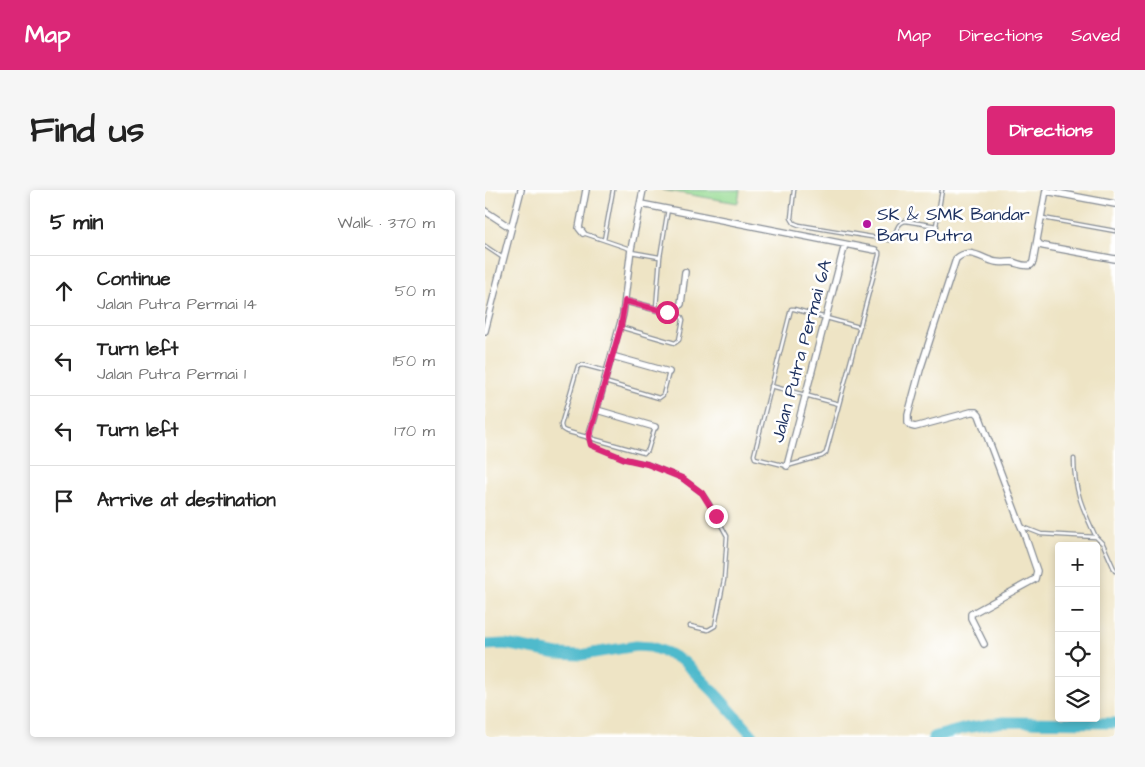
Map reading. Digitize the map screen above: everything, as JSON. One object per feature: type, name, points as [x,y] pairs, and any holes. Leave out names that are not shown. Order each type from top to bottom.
[{"type":"street","points":[[485,331],[521,190]]},
{"type":"street","points":[[583,233],[579,228],[586,190]]},
{"type":"street","points":[[589,437],[620,327],[631,250],[643,190]]},
{"type":"street","points":[[984,644],[971,618],[971,614],[1033,581],[1037,576],[1037,571],[1022,526],[977,413],[971,412],[915,427],[909,424],[907,420],[920,370],[956,258],[966,254],[980,255],[996,262],[1012,262],[1020,266],[1029,266],[1033,262],[1046,191],[1115,204]]},
{"type":"street","points":[[641,204],[875,250]]},
{"type":"street","points":[[485,211],[511,228]]},
{"type":"street","points":[[1037,241],[1044,246],[1115,259]]},
{"type":"street","name":"Jalan Putra Permai 6A","points":[[787,466],[845,244]]},
{"type":"street","points":[[625,301],[672,312],[681,304],[685,272]]},
{"type":"street","points":[[612,356],[669,372]]},
{"type":"street","points":[[597,410],[655,427]]},
{"type":"lane","points":[[604,240],[613,190]]},
{"type":"lane","points":[[794,190],[791,218],[794,223],[799,225],[889,240],[894,237],[898,225],[905,221],[937,226]]},
{"type":"lane","points":[[935,232],[942,190]]},
{"type":"lane","points":[[655,309],[659,257],[668,209]]},
{"type":"lane","points":[[1041,218],[1115,231]]},
{"type":"lane","points":[[583,233],[631,250],[659,257]]},
{"type":"lane","points":[[485,246],[504,258]]},
{"type":"lane","points":[[859,328],[791,310],[754,457],[756,459],[787,466],[822,456],[826,453],[879,255],[879,252],[875,250]]},
{"type":"lane","points":[[620,327],[675,343],[679,340],[683,320],[682,317],[672,312]]},
{"type":"lane","points":[[607,372],[581,365],[577,368],[561,427],[565,431],[644,454],[648,450],[655,427]]},
{"type":"lane","points":[[605,382],[659,398],[663,395],[669,372]]},
{"type":"lane","points":[[771,386],[839,404]]},
{"type":"lane","points":[[589,437],[591,445],[629,460],[647,464],[690,482],[706,498],[725,530],[727,541],[724,580],[715,626],[708,630],[690,626]]},
{"type":"lane","points":[[1074,459],[1074,477],[1078,496],[1096,537],[1103,544],[1115,571]]},
{"type":"lane","points":[[1022,526],[1041,534],[1096,537]]},
{"type":"green space","points":[[662,190],[740,190],[738,203]]},
{"type":"waterway","points":[[485,645],[505,644],[558,654],[581,655],[636,646],[651,647],[668,653],[684,662],[754,737]]},
{"type":"waterway","points":[[933,737],[966,728],[1003,722],[1115,723]]},
{"type":"place","name":"SK & SMK Bandar Baru Putra","points":[[867,224]]},
{"type":"route","points":[[667,312],[625,301],[621,326],[589,437],[591,445],[625,459],[647,464],[690,482],[702,493],[716,516]]}]
